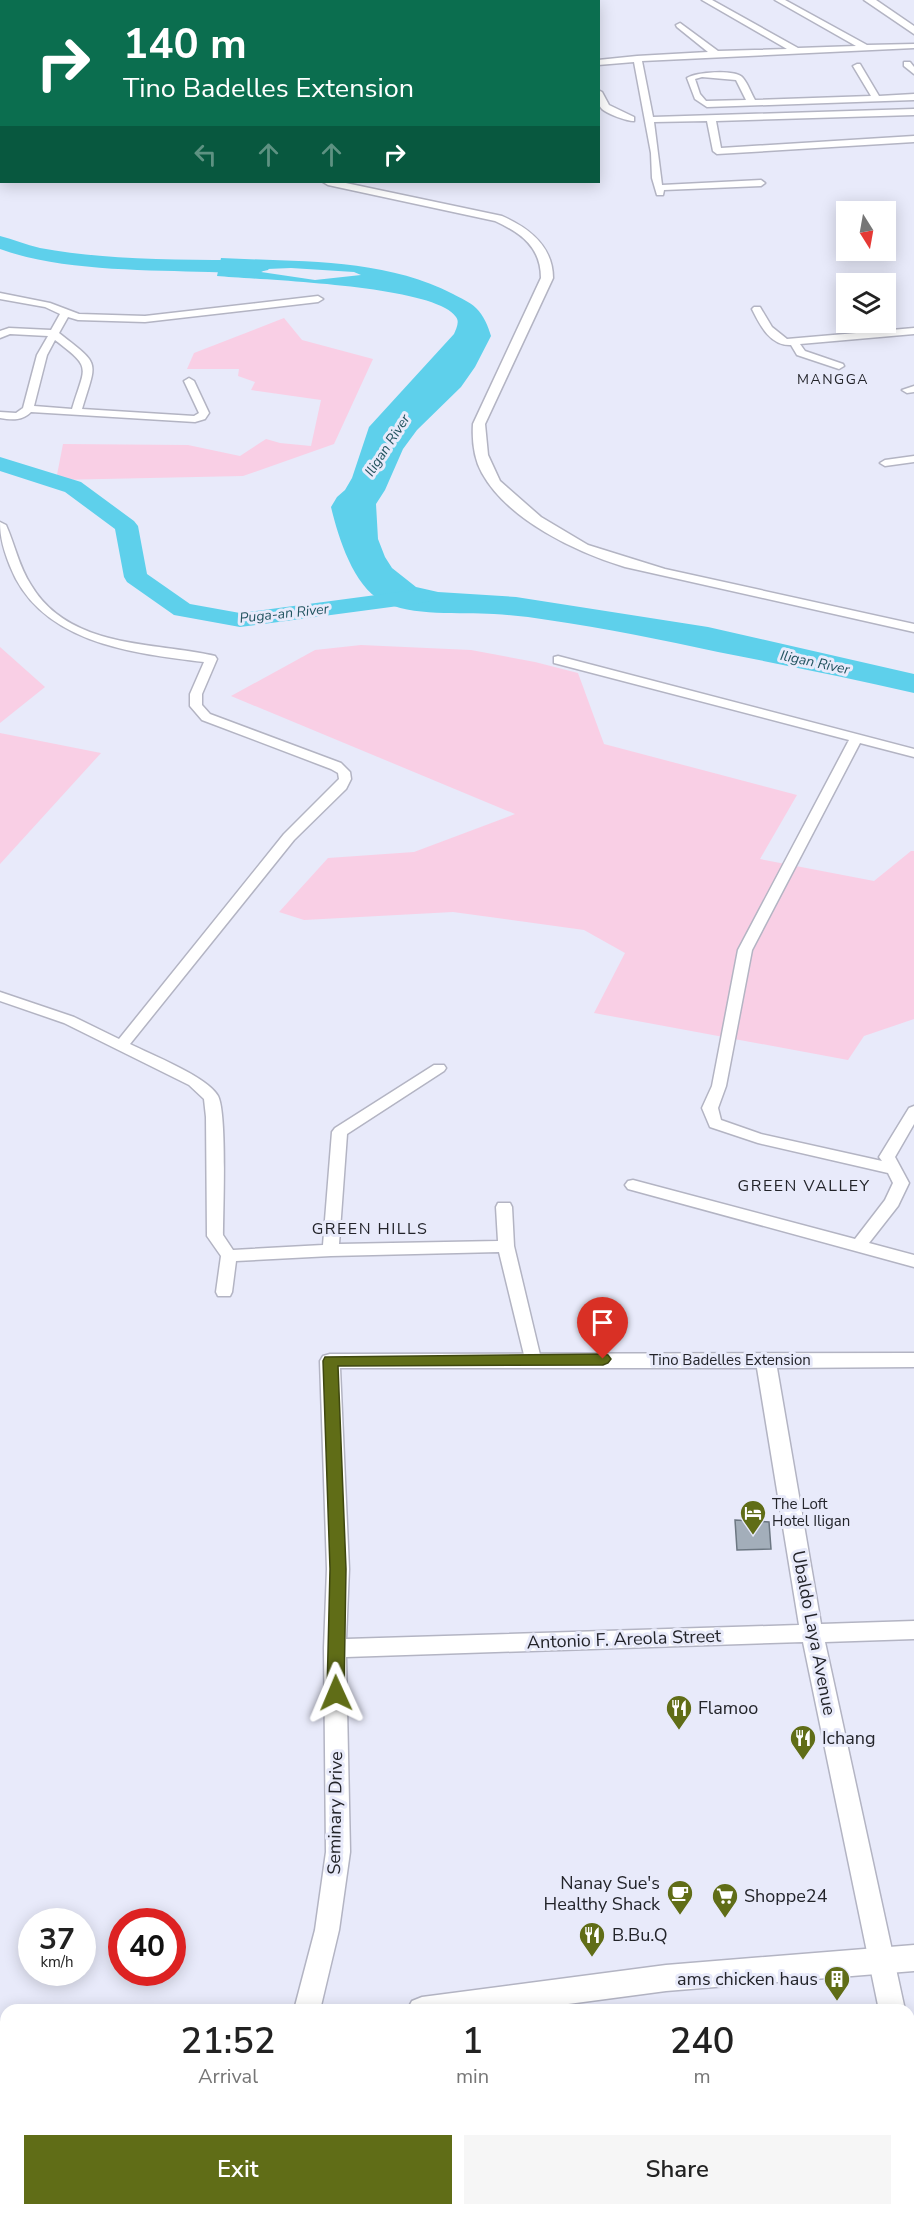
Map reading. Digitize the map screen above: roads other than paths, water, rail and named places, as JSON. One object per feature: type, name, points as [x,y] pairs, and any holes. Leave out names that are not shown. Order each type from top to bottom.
[{"type":"main road","points":[[870,0],[914,31]]},
{"type":"main road","points":[[468,2004],[666,1978],[914,1958]]},
{"type":"street","points":[[706,0],[798,52]]},
{"type":"street","points":[[779,0],[867,49]]},
{"type":"street","points":[[680,25],[716,54]]},
{"type":"street","points":[[600,63],[637,58],[914,46]]},
{"type":"street","points":[[637,58],[655,153],[659,190],[761,183]]},
{"type":"street","points":[[907,64],[914,72]]},
{"type":"street","points":[[857,66],[877,99]]},
{"type":"street","points":[[752,103],[739,78],[735,76],[702,75],[691,78],[696,96],[703,103],[752,103],[914,98]]},
{"type":"street","points":[[600,98],[608,110],[631,119]]},
{"type":"street","points":[[649,120],[914,112]]},
{"type":"street","points":[[711,118],[717,151],[914,139]]},
{"type":"street","points":[[333,183],[498,218],[524,232],[543,253],[547,264],[547,278],[479,424],[478,438],[488,473],[503,492],[521,506],[567,540],[614,559],[707,583],[914,628]]},
{"type":"street","points":[[0,296],[47,305],[90,318],[145,319],[318,299]]},
{"type":"street","points":[[757,309],[778,339],[794,342],[914,331]]},
{"type":"street","points":[[0,415],[23,416],[28,409],[42,355],[66,312]]},
{"type":"street","points":[[0,335],[9,331],[53,333],[88,364],[76,413]]},
{"type":"street","points":[[794,342],[801,353],[839,366]]},
{"type":"street","points":[[28,409],[181,419],[201,417],[204,413],[189,381]]},
{"type":"street","points":[[885,463],[914,459]]},
{"type":"street","points":[[0,525],[27,589],[53,618],[91,636],[155,653],[211,659],[196,694],[196,705],[206,717],[336,766],[344,772],[345,779],[341,786],[290,837],[120,1047]]},
{"type":"street","points":[[558,660],[914,753]]},
{"type":"street","points":[[856,739],[745,950],[719,1086],[710,1108],[714,1123],[758,1138],[892,1169]]},
{"type":"street","points":[[0,996],[69,1020],[194,1082],[211,1097],[214,1117],[215,1236],[229,1256],[224,1293]]},
{"type":"street","points":[[331,1250],[340,1132],[439,1068]]},
{"type":"street","points":[[859,1245],[892,1202],[901,1184],[887,1156],[914,1111]]},
{"type":"street","points":[[633,1185],[914,1261]]},
{"type":"street","points":[[504,1207],[506,1246],[533,1359]]},
{"type":"street","points":[[229,1256],[331,1250],[506,1246]]},
{"type":"street","name":"Ubaldo Laya Avenue","points":[[766,1360],[812,1634],[891,2004]]},
{"type":"street","name":"Tino Badelles Extension","points":[[330,1361],[914,1360]]},
{"type":"street","name":"Seminary Drive","points":[[308,2004],[327,1930],[338,1852],[335,1648],[338,1569],[330,1361]]},
{"type":"street","name":"Antonio F. Areola Street","points":[[335,1648],[914,1630]]},
{"type":"water","points":[[221,258],[340,264],[369,268],[426,282],[468,302],[483,318],[491,336],[475,367],[461,387],[417,430],[403,449],[385,490],[376,504],[378,539],[385,557],[392,568],[416,587],[438,592],[516,597],[708,627],[914,674],[914,693],[591,627],[508,615],[421,612],[407,610],[382,601],[372,594],[355,572],[343,546],[331,507],[352,478],[369,427],[454,334],[458,321],[456,317],[441,306],[382,291],[306,282],[217,276]],"holes":[[[291,268],[354,272],[361,275],[315,280],[261,272],[267,269]]]},
{"type":"waterway","name":"Iligan River","points":[[0,242],[27,251],[70,258],[168,264],[261,266]]},
{"type":"waterway","name":"Puga-an River","points":[[0,464],[73,487],[126,526],[136,577],[183,610],[240,620],[421,596]]},
{"type":"place","name":"The Loft Hotel Iligan","points":[[753,1536]]},
{"type":"place","name":"Flamoo","points":[[679,1731]]},
{"type":"place","name":"Ichang","points":[[803,1761]]},
{"type":"place","name":"Nanay Sue's Healthy Shack","points":[[680,1916]]},
{"type":"place","name":"Shoppe24","points":[[725,1919]]},
{"type":"place","name":"B.Bu.Q","points":[[592,1958]]},
{"type":"place","name":"ams chicken haus","points":[[837,2002]]},
{"type":"district","name":"MANGGA","points":[[833,379]]},
{"type":"district","name":"GREEN VALLEY","points":[[804,1185]]},
{"type":"district","name":"GREEN HILLS","points":[[370,1228]]}]
